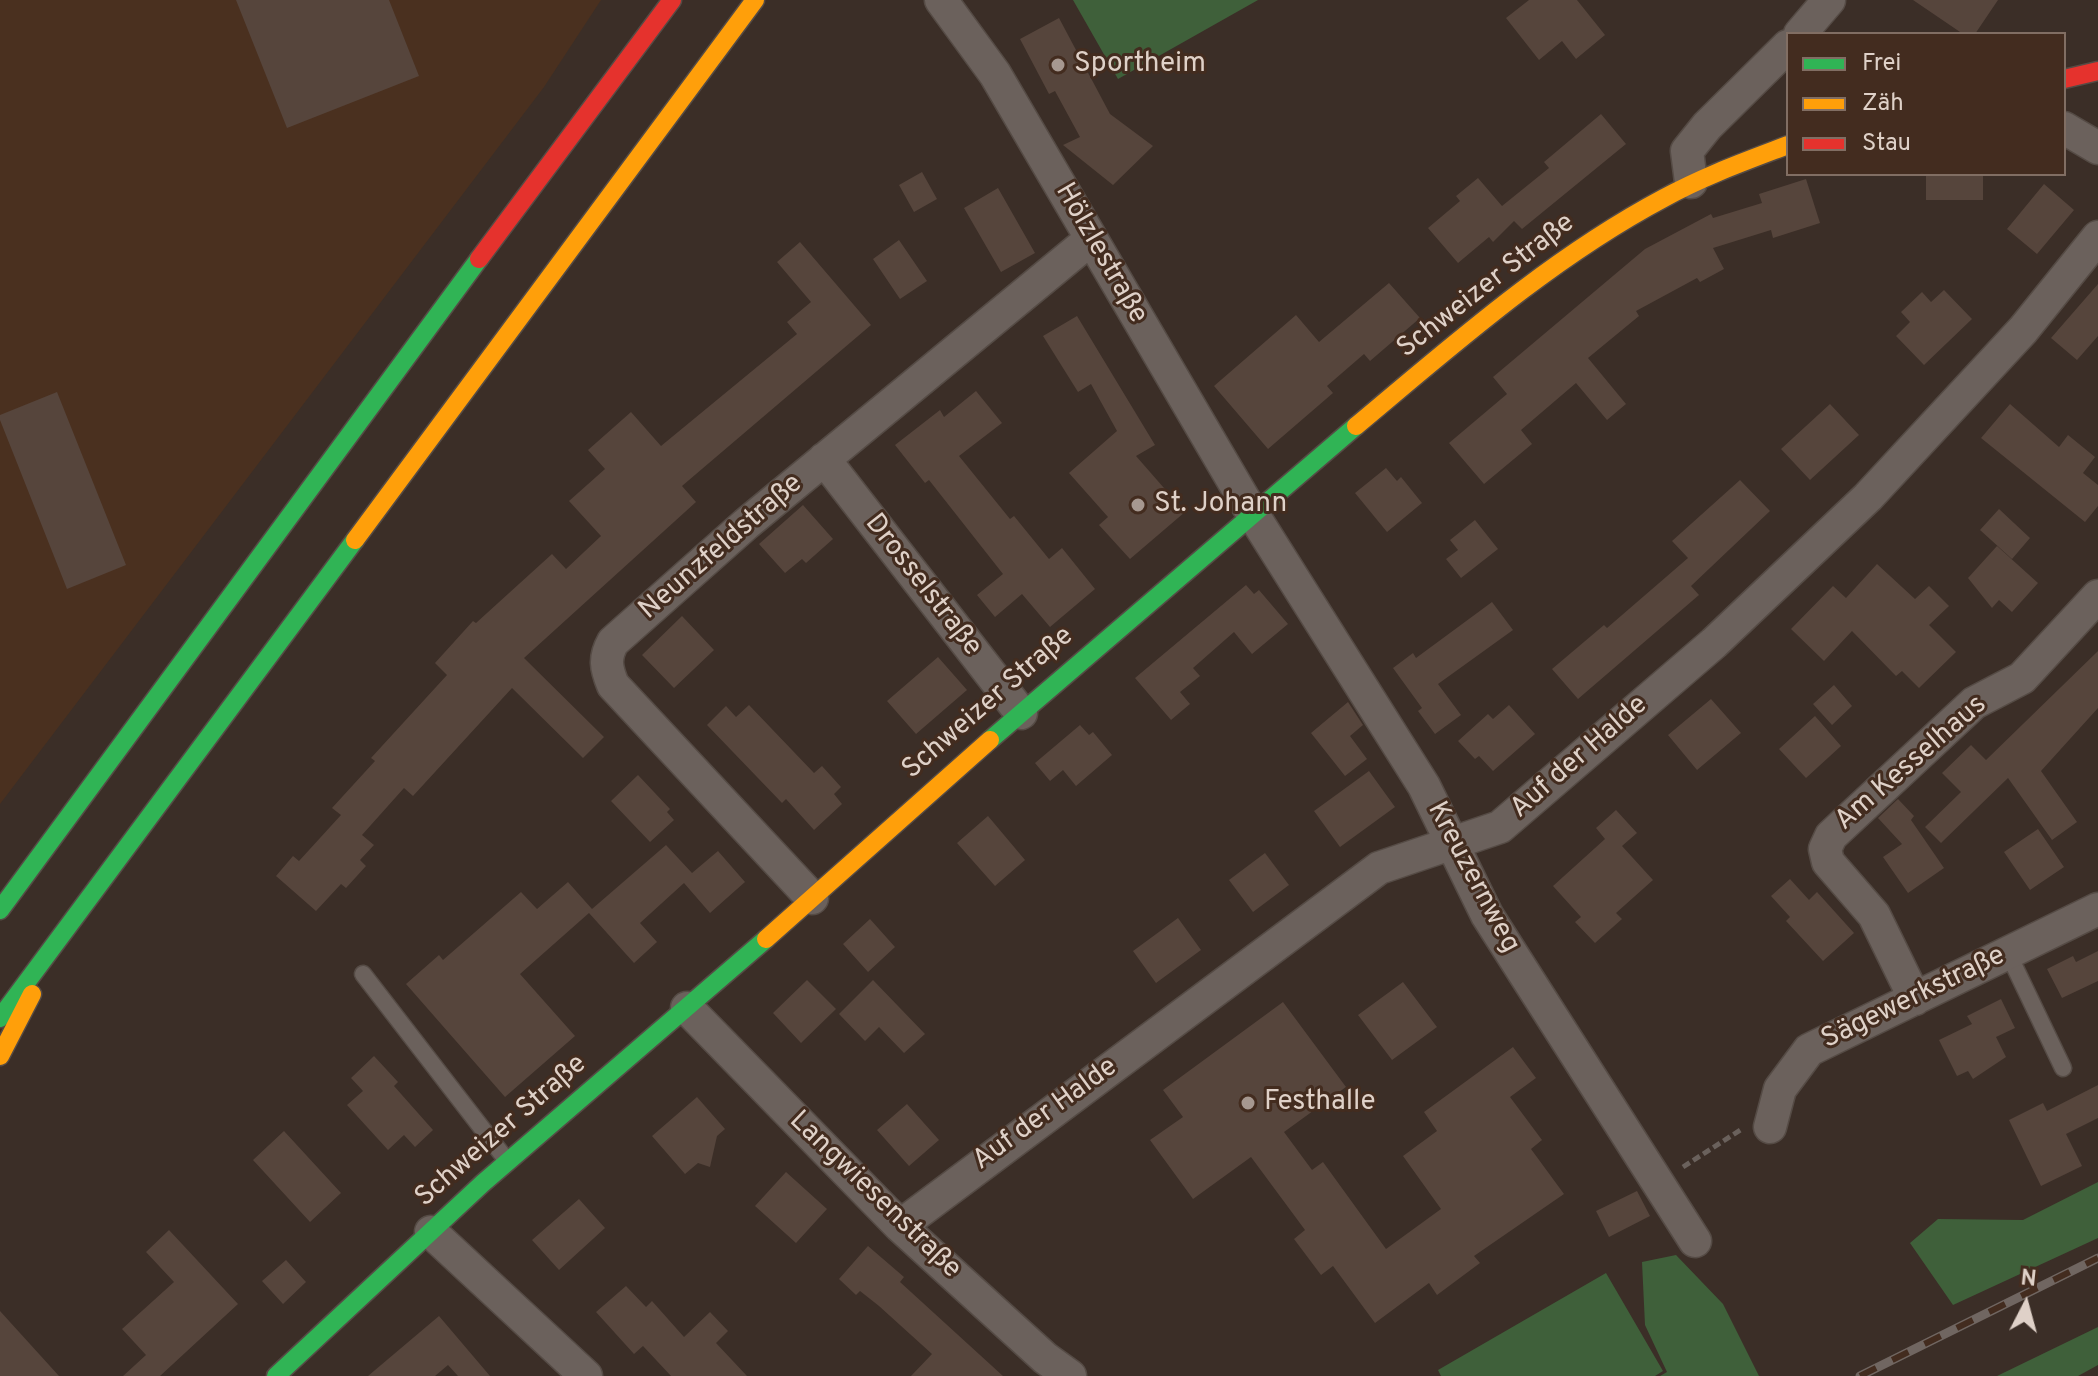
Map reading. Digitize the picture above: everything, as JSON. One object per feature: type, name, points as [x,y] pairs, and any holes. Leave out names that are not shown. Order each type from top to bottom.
[{"type":"main road","points":[[0,910],[125,736],[672,0]]},
{"type":"main road","points":[[0,1018],[755,0]]},
{"type":"main road","points":[[2066,79],[2098,71]]},
{"type":"main road","name":"Schweizer Straße","points":[[276,1376],[431,1232],[1021,713],[1252,513],[1489,316],[1623,220],[1691,182],[1786,146]]},
{"type":"main road","points":[[43,820],[125,736]]},
{"type":"main road","points":[[0,1056],[62,932]]},
{"type":"street","name":"Hölzlestraße","points":[[941,0],[995,74],[1252,513]]},
{"type":"street","points":[[1802,32],[1829,0]]},
{"type":"street","points":[[1691,182],[1687,151],[1707,126],[1786,48]]},
{"type":"street","points":[[2066,129],[2098,148]]},
{"type":"street","name":"Auf der Halde","points":[[900,1226],[1379,868],[1500,827],[1714,643],[1868,497],[2023,330],[2098,237]]},
{"type":"street","name":"Neunzfeldstraße","points":[[812,898],[613,685],[607,671],[606,655],[613,642],[746,524],[1091,239]]},
{"type":"street","name":"Drosselstraße","points":[[824,459],[1021,713]]},
{"type":"street","name":"Kreuzernweg","points":[[1252,513],[1424,786],[1487,915],[1581,1067],[1695,1241]]},
{"type":"street","name":"Am Kesselhaus","points":[[1915,999],[1874,915],[1828,862],[1825,849],[1831,836],[1974,703],[2022,678],[2098,596]]},
{"type":"street","name":"Sägewerkstraße","points":[[1770,1127],[1780,1089],[1809,1050],[2098,909]]},
{"type":"street","name":"Langwiesenstraße","points":[[687,1008],[900,1226],[1045,1358],[1070,1376]]},
{"type":"street","points":[[431,1232],[586,1376]]},
{"type":"lane","points":[[2008,953],[2063,1068]]},
{"type":"lane","points":[[363,974],[509,1163]]},
{"type":"path","points":[[1659,1184],[1745,1128],[1770,1127]]},
{"type":"shaded area","points":[[0,0],[601,0],[544,87],[0,804]]},
{"type":"green space","points":[[1073,0],[1258,0],[1118,79]]},
{"type":"green space","points":[[2098,1182],[2098,1238],[1953,1305],[1910,1243],[1938,1219],[2023,1220]]},
{"type":"green space","points":[[1676,1255],[1723,1304],[1759,1376],[1660,1376],[1667,1372],[1645,1325],[1642,1262]]},
{"type":"green space","points":[[1606,1273],[1663,1371],[1655,1376],[1441,1376],[1438,1370]]},
{"type":"green space","points":[[2098,1327],[2098,1365],[2078,1376],[1997,1376]]},
{"type":"building","points":[[236,0],[389,0],[419,76],[287,128]]},
{"type":"building","points":[[1529,0],[1577,0],[1605,35],[1576,59],[1562,41],[1539,60],[1506,18]]},
{"type":"building","points":[[1913,0],[1998,0],[1976,32],[1960,32]]},
{"type":"building","points":[[1059,18],[1110,114],[1153,146],[1113,185],[1063,145],[1080,137],[1055,91],[1049,94],[1020,39]]},
{"type":"building","points":[[1601,114],[1626,144],[1522,229],[1514,221],[1493,242],[1489,237],[1458,263],[1428,228],[1460,201],[1456,196],[1478,178],[1502,206],[1549,168],[1544,162]]},
{"type":"building","points":[[922,172],[937,199],[914,212],[899,185]]},
{"type":"building","points":[[1926,176],[1983,176],[1983,200],[1926,200]]},
{"type":"building","points":[[1806,179],[1820,223],[1773,238],[1771,230],[1713,248],[1724,269],[1700,282],[1697,278],[1636,311],[1639,316],[1588,358],[1626,404],[1607,420],[1576,383],[1521,430],[1532,444],[1484,484],[1449,443],[1507,394],[1493,377],[1645,249],[1711,214],[1713,218],[1762,203],[1759,194]]},
{"type":"building","points":[[2044,184],[2074,210],[2037,254],[2007,229]]},
{"type":"building","points":[[998,188],[1035,253],[1001,272],[964,208]]},
{"type":"building","points":[[899,240],[927,281],[900,299],[873,259]]},
{"type":"building","points":[[800,242],[871,325],[682,486],[696,502],[524,658],[604,737],[583,758],[512,688],[413,796],[404,788],[362,835],[374,845],[360,860],[366,866],[346,888],[341,884],[316,911],[276,876],[293,856],[299,861],[341,815],[332,808],[375,761],[371,758],[447,675],[435,663],[473,621],[476,623],[552,554],[566,569],[601,536],[569,501],[605,469],[588,450],[631,412],[661,446],[797,334],[787,322],[811,302],[777,262]]},
{"type":"building","points":[[1389,283],[1420,318],[1370,361],[1364,354],[1327,386],[1333,393],[1268,449],[1214,386],[1296,315],[1319,342]]},
{"type":"building","points":[[2098,284],[2098,336],[2077,360],[2051,338]]},
{"type":"building","points":[[1944,290],[1972,319],[1924,365],[1896,336],[1910,322],[1901,312],[1922,292],[1931,302]]},
{"type":"building","points":[[1077,316],[1155,445],[1136,456],[1185,512],[1130,559],[1099,525],[1108,517],[1069,473],[1117,431],[1091,384],[1078,392],[1043,336]]},
{"type":"building","points":[[976,391],[1002,423],[959,456],[1010,519],[1014,516],[1049,559],[1062,548],[1095,589],[1050,627],[1022,594],[995,617],[977,595],[1003,574],[929,480],[925,483],[895,445],[940,410],[944,417]]},
{"type":"building","points":[[57,392],[126,565],[67,589],[0,420],[0,415]]},
{"type":"building","points":[[1830,404],[1859,435],[1810,480],[1781,449]]},
{"type":"building","points":[[2010,404],[2059,447],[2068,435],[2095,457],[2083,473],[2098,485],[2098,506],[2085,522],[1981,438]]},
{"type":"building","points":[[1386,468],[1397,481],[1401,477],[1422,503],[1387,532],[1355,493]]},
{"type":"building","points":[[1740,480],[1770,511],[1691,586],[1699,595],[1578,699],[1552,669],[1604,625],[1607,628],[1688,558],[1672,541]]},
{"type":"building","points":[[803,505],[833,539],[806,563],[802,559],[785,573],[759,544]]},
{"type":"building","points":[[1999,509],[2030,538],[2012,559],[1980,530]]},
{"type":"building","points":[[1475,520],[1498,549],[1461,578],[1446,559],[1458,550],[1450,540]]},
{"type":"building","points":[[1997,546],[2038,583],[2012,612],[1999,600],[1992,608],[1968,578]]},
{"type":"building","points":[[1877,564],[1915,599],[1929,586],[1949,606],[1929,625],[1956,652],[1919,688],[1902,671],[1896,676],[1852,631],[1824,661],[1791,629],[1833,586],[1846,598]]},
{"type":"building","points":[[1246,585],[1254,594],[1259,590],[1288,624],[1252,654],[1234,632],[1193,668],[1200,676],[1180,692],[1190,704],[1171,720],[1135,678]]},
{"type":"building","points":[[1492,602],[1513,630],[1438,684],[1461,715],[1435,734],[1418,711],[1422,708],[1393,668],[1413,653],[1416,658]]},
{"type":"building","points":[[682,616],[714,650],[674,688],[642,655]]},
{"type":"building","points":[[2098,651],[2098,708],[2041,771],[2077,822],[2052,840],[2008,778],[1941,843],[1925,827],[1961,792],[1942,773],[1971,745],[1986,760]]},
{"type":"building","points":[[938,657],[967,690],[916,734],[887,701]]},
{"type":"building","points":[[1834,685],[1852,706],[1832,725],[1813,704]]},
{"type":"building","points":[[1711,699],[1741,733],[1697,770],[1668,735]]},
{"type":"building","points":[[1348,702],[1363,725],[1350,736],[1367,759],[1345,776],[1311,733]]},
{"type":"building","points":[[749,705],[814,773],[822,766],[841,787],[834,794],[842,804],[814,830],[786,799],[782,803],[707,725],[726,706],[736,717]]},
{"type":"building","points":[[1509,705],[1535,734],[1493,771],[1479,756],[1475,759],[1458,741],[1488,714],[1493,719]]},
{"type":"building","points":[[1815,716],[1841,746],[1806,778],[1779,749]]},
{"type":"building","points":[[1080,725],[1089,735],[1093,732],[1112,755],[1076,786],[1063,770],[1050,781],[1035,763]]},
{"type":"building","points":[[1369,771],[1395,807],[1340,847],[1314,811]]},
{"type":"building","points":[[638,775],[670,809],[667,812],[674,820],[650,842],[611,801]]},
{"type":"building","points":[[1898,799],[1914,816],[1911,820],[1944,868],[1908,893],[1883,857],[1902,844],[1878,818]]},
{"type":"building","points":[[1616,810],[1637,833],[1622,846],[1653,880],[1616,913],[1622,919],[1595,943],[1575,922],[1581,917],[1553,886],[1605,839],[1596,828]]},
{"type":"building","points":[[988,816],[1025,860],[995,886],[957,843]]},
{"type":"building","points":[[2038,829],[2064,867],[2030,890],[2004,852]]},
{"type":"building","points":[[666,845],[692,873],[718,851],[745,882],[710,913],[684,883],[640,923],[657,942],[634,963],[589,913],[520,974],[575,1036],[505,1097],[406,984],[439,955],[443,960],[521,892],[537,909],[568,882],[592,909]]},
{"type":"building","points":[[1265,853],[1289,885],[1253,912],[1229,880]]},
{"type":"building","points":[[1790,879],[1809,900],[1817,892],[1854,933],[1823,961],[1786,921],[1790,917],[1771,896]]},
{"type":"building","points":[[1178,918],[1201,950],[1156,983],[1133,951]]},
{"type":"building","points":[[870,919],[895,947],[868,972],[843,944]]},
{"type":"building","points":[[2098,951],[2098,981],[2062,998],[2047,969],[2073,956],[2076,962]]},
{"type":"building","points":[[807,980],[836,1009],[801,1043],[773,1013]]},
{"type":"building","points":[[873,980],[925,1034],[904,1053],[879,1027],[865,1041],[839,1014]]},
{"type":"building","points":[[1403,982],[1437,1027],[1392,1060],[1358,1015]]},
{"type":"building","points":[[2001,999],[2015,1028],[1996,1037],[2006,1057],[1973,1079],[1968,1071],[1957,1076],[1939,1040],[1972,1024],[1967,1016]]},
{"type":"building","points":[[1283,1002],[1346,1087],[1284,1132],[1312,1170],[1323,1162],[1386,1249],[1441,1209],[1403,1156],[1437,1131],[1424,1112],[1513,1047],[1536,1078],[1510,1097],[1542,1140],[1531,1149],[1564,1194],[1474,1256],[1480,1263],[1437,1295],[1429,1283],[1375,1323],[1333,1266],[1321,1275],[1294,1239],[1305,1230],[1251,1157],[1193,1199],[1150,1140],[1183,1117],[1163,1090]]},
{"type":"building","points":[[374,1056],[398,1082],[394,1086],[433,1130],[415,1147],[404,1135],[388,1150],[347,1105],[363,1091],[351,1078]]},
{"type":"building","points":[[2098,1085],[2098,1118],[2066,1134],[2082,1166],[2041,1186],[2009,1120],[2043,1103],[2047,1111]]},
{"type":"building","points":[[697,1097],[725,1129],[717,1136],[710,1167],[698,1163],[685,1174],[652,1136]]},
{"type":"building","points":[[907,1104],[939,1140],[909,1166],[877,1130]]},
{"type":"building","points":[[284,1131],[341,1193],[310,1222],[253,1160]]},
{"type":"building","points":[[786,1172],[827,1209],[796,1243],[755,1206]]},
{"type":"building","points":[[1637,1191],[1650,1216],[1609,1237],[1596,1211]]},
{"type":"building","points":[[579,1199],[605,1228],[559,1270],[532,1240]]},
{"type":"building","points":[[169,1230],[238,1304],[160,1376],[123,1376],[146,1355],[122,1329],[174,1282],[146,1252]]},
{"type":"building","points":[[868,1246],[904,1277],[900,1282],[1003,1376],[911,1376],[932,1354],[879,1306],[860,1291],[856,1295],[839,1279]]},
{"type":"building","points":[[286,1260],[306,1282],[283,1304],[262,1281]]},
{"type":"building","points":[[626,1286],[646,1307],[652,1301],[684,1337],[710,1312],[728,1331],[716,1343],[747,1376],[671,1376],[643,1346],[634,1354],[596,1312]]},
{"type":"building","points":[[0,1311],[59,1376],[0,1376]]},
{"type":"building","points":[[439,1316],[490,1376],[458,1376],[448,1365],[435,1376],[368,1376]]},
{"type":"railway","points":[[1860,1376],[2098,1258]]},
{"type":"traffic: fast","points":[[0,910],[479,259]]},
{"type":"traffic: fast","points":[[990,740],[1356,426]]},
{"type":"traffic: fast","points":[[0,1018],[355,540]]},
{"type":"traffic: fast","points":[[276,1376],[483,1183],[766,939]]},
{"type":"traffic: slow","points":[[355,540],[755,0]]},
{"type":"traffic: slow","points":[[1356,426],[1504,304],[1582,248],[1679,190],[1786,146]]},
{"type":"traffic: slow","points":[[766,939],[990,740]]},
{"type":"traffic: slow","points":[[0,1056],[32,994]]},
{"type":"traffic: jam","points":[[479,259],[672,0]]},
{"type":"traffic: jam","points":[[2066,79],[2098,71]]},
{"type":"place","name":"Sportheim","points":[[1058,65]]},
{"type":"place","name":"St. Johann","points":[[1138,505]]},
{"type":"place","name":"Festhalle","points":[[1248,1103]]}]
